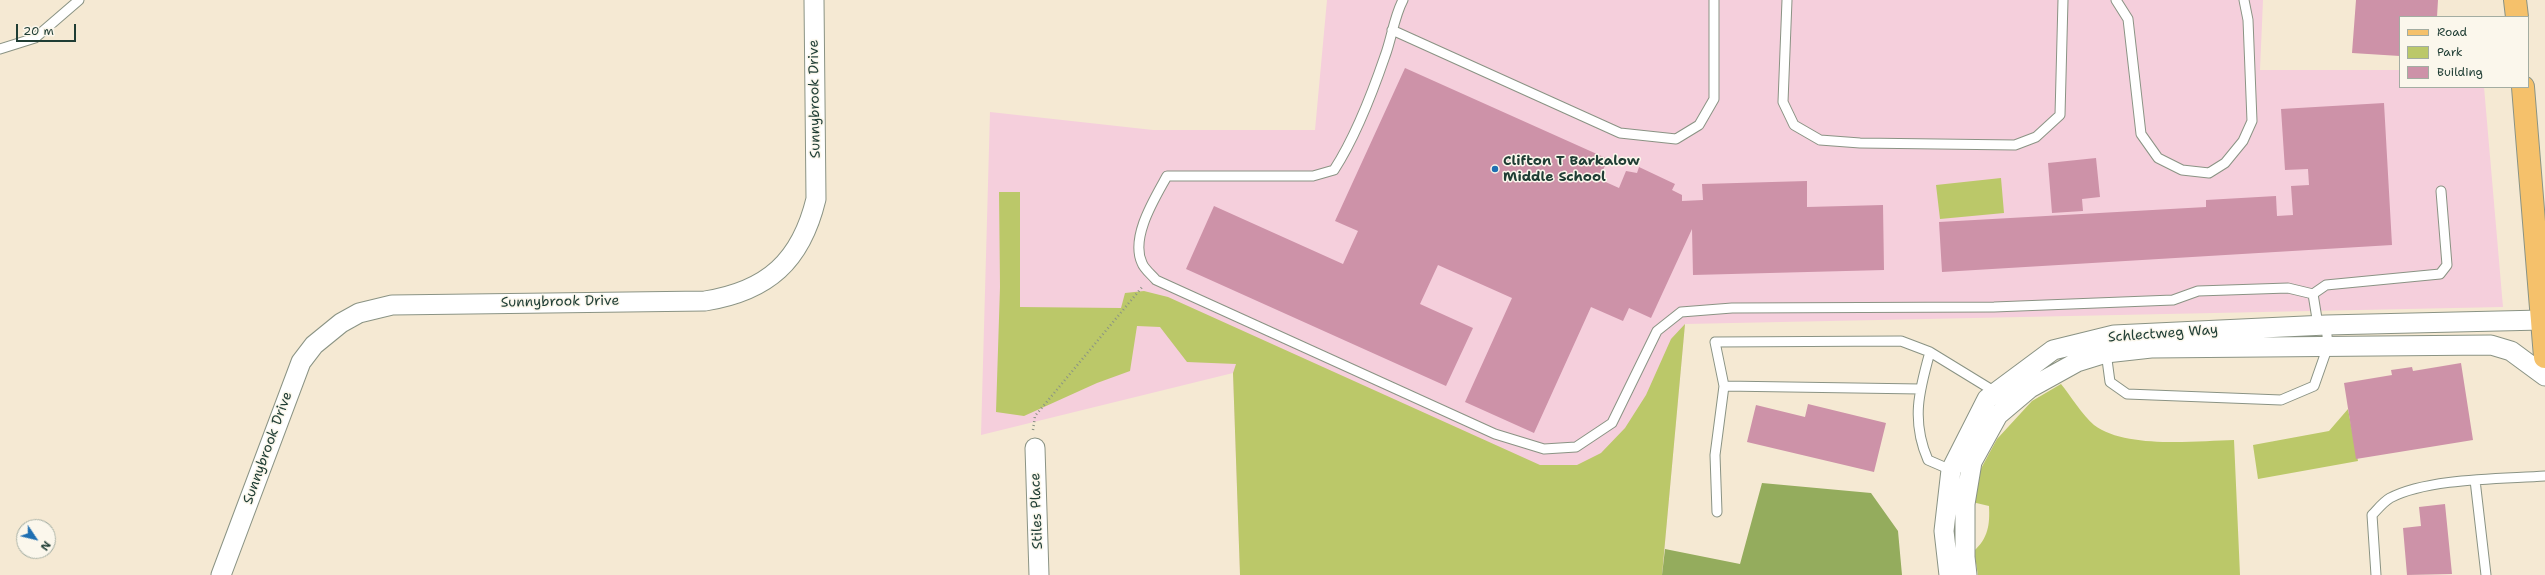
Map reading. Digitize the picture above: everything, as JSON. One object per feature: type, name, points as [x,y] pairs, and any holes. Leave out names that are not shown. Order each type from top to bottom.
[{"type":"main road","points":[[2515,0],[2517,16]]},
{"type":"main road","points":[[2523,88],[2545,357]]},
{"type":"street","name":"Sunnybrook Drive","points":[[221,575],[301,362],[325,334],[347,320],[369,309],[392,304],[705,301],[730,297],[750,290],[779,270],[803,239],[810,223],[816,199],[814,0]]},
{"type":"street","name":"Schlectweg Way","points":[[2105,346],[2114,335],[2322,325],[2542,320]]},
{"type":"street","name":"Schlectweg Way","points":[[1967,575],[1965,557],[1965,504],[1972,462],[1998,415],[2003,399],[2053,350],[2105,346],[2151,348],[2491,345],[2511,351],[2545,376]]},
{"type":"street","name":"Schlectweg Way","points":[[1950,575],[1944,531],[1951,470],[1987,399],[2003,399]]},
{"type":"street","name":"Stiles Place","points":[[1035,448],[1039,575]]},
{"type":"lane","points":[[0,49],[35,38],[78,0]]},
{"type":"lane","points":[[1403,0],[1385,55],[1348,149],[1334,170],[1313,176],[1167,176],[1146,214],[1138,247],[1142,263],[1156,280],[1495,434],[1544,449],[1576,447],[1612,423],[1657,332],[1681,312],[1732,308],[1994,307],[2173,300],[2198,291],[2288,288],[2313,294],[2326,285],[2440,274],[2447,266],[2441,191]]},
{"type":"lane","points":[[1392,30],[1620,133],[1676,139],[1699,125],[1714,99],[1714,0]]},
{"type":"lane","points":[[1787,0],[1783,102],[1794,125],[1820,140],[1860,143],[2015,145],[2036,137],[2060,115],[2063,0]]},
{"type":"lane","points":[[2116,0],[2128,19],[2141,134],[2158,158],[2182,170],[2209,173],[2225,163],[2243,141],[2252,121],[2248,20],[2244,0]]},
{"type":"lane","points":[[2105,346],[2110,382],[2127,394],[2282,400],[2314,386],[2328,346],[2313,294]]},
{"type":"lane","points":[[1717,512],[1715,455],[1724,386],[1715,342],[1901,341],[1930,352],[2003,399]]},
{"type":"lane","points":[[1930,352],[1918,397],[1921,443],[1928,460],[1951,470]]},
{"type":"lane","points":[[1724,386],[1806,386],[1920,389]]},
{"type":"lane","points":[[2376,575],[2372,515],[2389,498],[2426,487],[2475,480],[2545,476]]},
{"type":"lane","points":[[2475,480],[2486,575]]},
{"type":"path","points":[[1035,448],[1033,429],[1036,416],[1152,275]]},
{"type":"shaded area","points":[[1327,0],[2263,0],[2260,70],[2399,70],[2399,88],[2484,88],[2503,307],[1685,324],[1662,575],[1240,575],[1233,373],[981,435],[990,112],[1153,130],[1315,130]]},
{"type":"green space","points":[[2001,178],[2004,213],[1940,219],[1936,185]]},
{"type":"green space","points":[[999,192],[1020,192],[1020,307],[1121,308],[1125,293],[1144,291],[1168,297],[1540,465],[1577,465],[1601,453],[1625,428],[1646,395],[1671,339],[1685,324],[1662,575],[1240,575],[1233,373],[1236,364],[1187,362],[1160,327],[1137,326],[1130,371],[1097,383],[1024,416],[996,412],[1000,287]]},
{"type":"green space","points":[[2061,384],[2090,421],[2108,433],[2124,438],[2142,441],[2181,442],[2234,440],[2240,575],[1978,575],[1974,551],[1979,546],[1987,531],[1989,506],[1972,502],[1977,476],[1997,439],[2032,401]]},
{"type":"green space","points":[[2348,409],[2358,461],[2258,479],[2253,445],[2329,431]]},
{"type":"green space","points":[[1762,483],[1871,493],[1898,531],[1902,575],[1662,575],[1665,549],[1740,564]]},
{"type":"building","points":[[2356,0],[2438,0],[2437,16],[2399,16],[2399,56],[2352,53]]},
{"type":"building","points":[[1405,68],[1608,159],[1599,179],[1619,188],[1626,171],[1637,173],[1639,167],[1675,184],[1672,190],[1682,195],[1682,201],[1703,200],[1702,184],[1807,181],[1807,207],[1883,205],[1884,270],[1693,275],[1692,229],[1651,318],[1629,308],[1623,321],[1591,307],[1534,433],[1465,402],[1512,298],[1438,265],[1420,304],[1473,328],[1446,386],[1186,269],[1214,206],[1343,264],[1358,231],[1335,221]]},
{"type":"building","points":[[2384,103],[2392,245],[1942,272],[1939,222],[2206,207],[2206,200],[2276,196],[2277,216],[2293,215],[2291,186],[2309,185],[2308,169],[2285,170],[2281,109]]},
{"type":"building","points":[[2096,158],[2100,197],[2082,199],[2083,211],[2052,213],[2048,163]]},
{"type":"building","points":[[2461,363],[2473,440],[2356,459],[2344,383],[2392,375],[2391,370],[2412,367],[2413,371]]},
{"type":"building","points":[[1808,404],[1886,423],[1874,472],[1747,442],[1756,405],[1805,417]]},
{"type":"building","points":[[2445,504],[2452,574],[2407,575],[2403,528],[2421,526],[2419,507]]},
{"type":"place","name":"Clifton T Barkalow Middle School","points":[[1495,169]]}]
